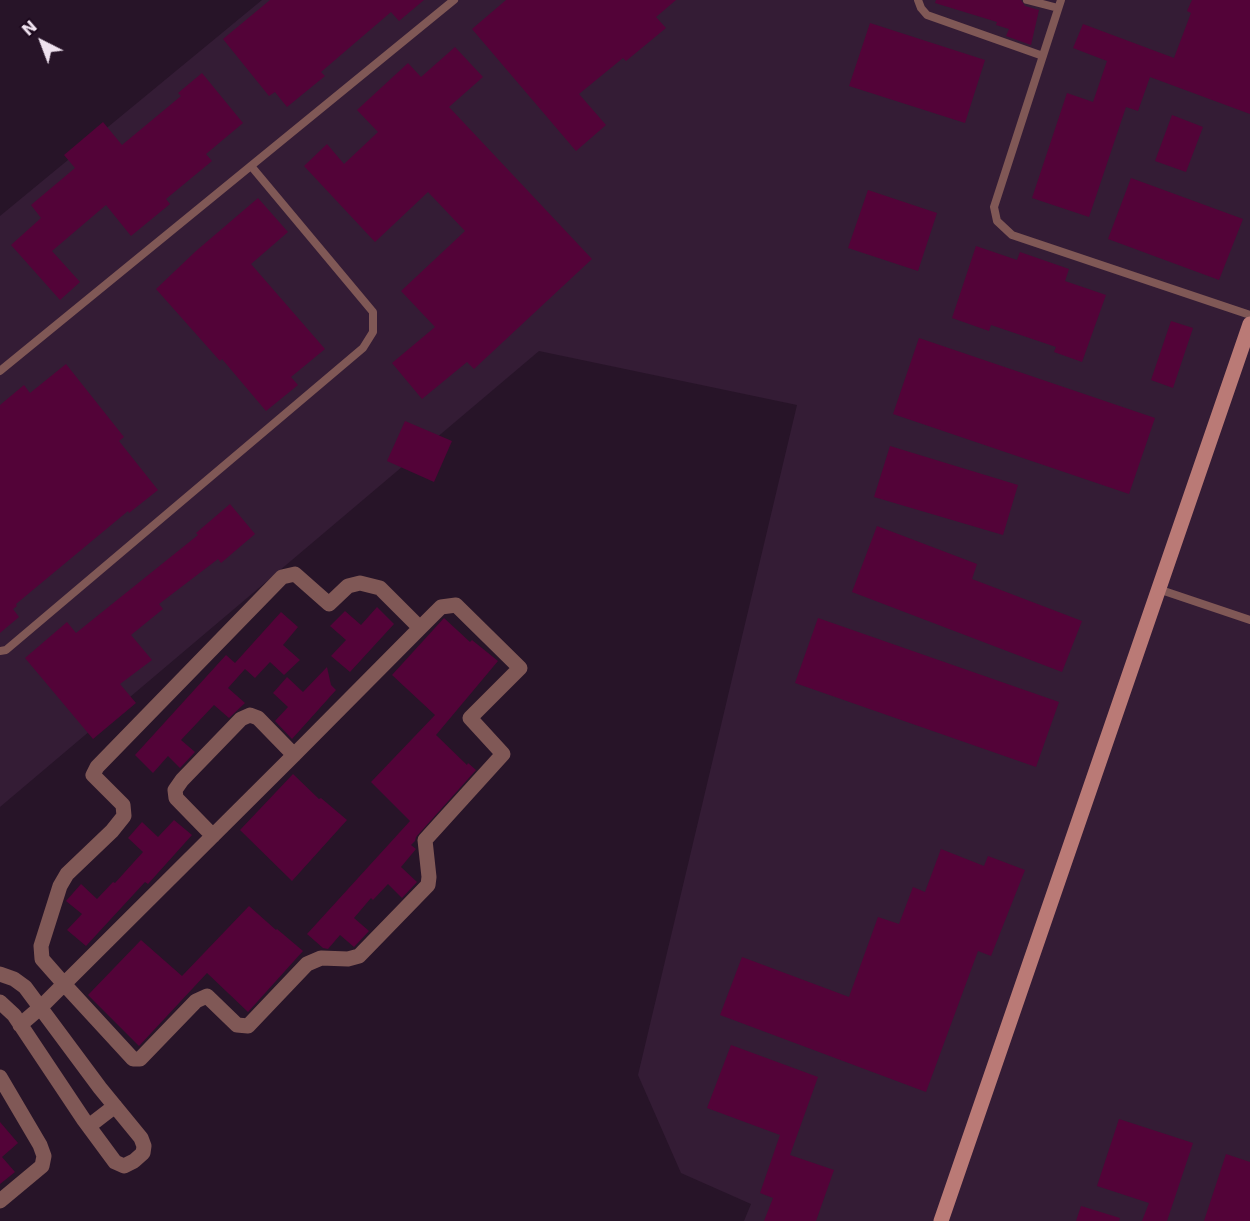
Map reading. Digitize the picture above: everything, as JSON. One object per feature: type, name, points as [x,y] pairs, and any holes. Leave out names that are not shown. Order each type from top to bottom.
[{"type":"street","points":[[941,1221],[1250,324]]},
{"type":"street","points":[[20,1025],[41,1007],[64,984],[213,836],[294,755],[420,628],[441,608],[456,605],[520,668],[470,718],[503,754],[425,840],[428,885],[360,956],[321,958],[307,964],[248,1026],[237,1025],[207,996],[196,1001],[140,1059],[133,1059],[64,984],[42,959],[41,946],[60,886],[67,874],[112,831],[124,816],[123,805],[93,775],[97,767],[282,577],[296,574],[329,604],[348,586],[360,583],[370,584],[380,588],[420,628]]},
{"type":"street","points":[[213,836],[176,798],[175,790],[241,719],[250,715],[258,718],[294,755]]},
{"type":"street","points":[[0,974],[14,979],[25,987],[141,1138],[144,1146],[142,1153],[135,1161],[124,1166],[115,1162],[88,1126],[14,1015],[0,1002]]},
{"type":"street","points":[[0,1201],[42,1166],[44,1156],[2,1085]]},
{"type":"street","points":[[88,1126],[115,1106]]},
{"type":"lane","points":[[0,371],[454,0]]},
{"type":"lane","points":[[918,0],[927,15],[1043,56]]},
{"type":"lane","points":[[1027,0],[1059,4],[994,207],[997,221],[1012,235],[1250,315]]},
{"type":"lane","points":[[0,651],[6,650],[363,348],[373,332],[373,312],[251,166]]},
{"type":"lane","points":[[1158,589],[1250,620]]},
{"type":"shaded area","points":[[262,0],[1250,0],[1250,1221],[744,1221],[751,1204],[681,1173],[638,1075],[797,405],[539,351],[0,807],[0,216]]},
{"type":"building","points":[[270,0],[424,0],[399,21],[391,12],[321,72],[325,76],[287,107],[275,92],[269,96],[223,39]]},
{"type":"building","points":[[506,0],[676,0],[656,17],[666,28],[626,61],[623,58],[579,94],[606,125],[576,151],[472,29]]},
{"type":"building","points":[[936,0],[1021,0],[1025,6],[1039,10],[1031,45],[1006,36],[1009,29],[996,25],[997,22],[935,3]]},
{"type":"building","points":[[1192,0],[1250,0],[1250,114],[1150,77],[1138,111],[1126,107],[1089,217],[1032,198],[1067,93],[1093,102],[1107,61],[1073,48],[1083,24],[1174,58],[1191,13],[1187,11]]},
{"type":"building","points":[[870,23],[985,60],[965,123],[849,86]]},
{"type":"building","points":[[455,47],[483,77],[449,107],[592,259],[474,369],[467,362],[422,399],[392,363],[435,327],[401,291],[465,231],[428,192],[375,242],[304,166],[327,144],[344,164],[378,132],[357,110],[408,63],[421,77]]},
{"type":"building","points":[[202,73],[243,123],[206,154],[212,161],[166,199],[170,204],[131,236],[106,205],[52,251],[80,282],[60,300],[11,245],[41,218],[31,205],[75,168],[64,155],[103,122],[122,145],[181,96],[178,93]]},
{"type":"building","points":[[1172,115],[1203,127],[1186,172],[1155,161]]},
{"type":"building","points":[[1131,178],[1243,219],[1219,280],[1108,239]]},
{"type":"building","points":[[868,190],[937,213],[918,271],[848,248]]},
{"type":"building","points":[[258,198],[288,232],[251,264],[325,349],[291,377],[298,385],[266,411],[222,359],[220,361],[156,289]]},
{"type":"building","points":[[976,246],[1017,260],[1020,252],[1069,269],[1065,281],[1106,295],[1082,362],[1054,352],[1056,347],[991,325],[989,331],[952,318]]},
{"type":"building","points":[[1171,321],[1193,328],[1173,388],[1151,380]]},
{"type":"building","points":[[919,338],[1155,418],[1129,494],[893,414]]},
{"type":"building","points":[[66,364],[124,437],[119,441],[158,490],[129,513],[128,511],[16,604],[17,606],[13,609],[19,617],[0,633],[0,405],[24,385],[30,393]]},
{"type":"building","points":[[405,421],[452,441],[434,482],[387,461]]},
{"type":"building","points":[[890,446],[1018,485],[1003,535],[874,497]]},
{"type":"building","points":[[230,504],[255,534],[221,563],[218,559],[159,604],[163,609],[131,635],[152,660],[120,684],[136,703],[93,739],[25,658],[67,622],[76,633],[198,535],[196,533]]},
{"type":"building","points":[[877,526],[977,564],[972,579],[1082,621],[1062,672],[852,592]]},
{"type":"building","points":[[377,607],[394,624],[350,672],[331,656],[346,640],[330,626],[345,611],[361,625]]},
{"type":"building","points":[[281,612],[298,627],[283,645],[300,660],[284,675],[270,662],[255,678],[245,669],[228,688],[245,703],[229,718],[214,705],[181,740],[195,752],[180,768],[168,756],[153,773],[135,755],[226,655],[235,663]]},
{"type":"building","points":[[444,618],[470,642],[472,640],[498,661],[436,735],[467,765],[468,763],[476,770],[411,845],[416,849],[401,867],[417,882],[402,898],[388,884],[373,900],[371,898],[354,918],[369,931],[354,947],[340,935],[328,949],[323,948],[307,934],[410,821],[371,782],[435,715],[392,675]]},
{"type":"building","points":[[818,618],[1059,702],[1036,767],[795,683]]},
{"type":"building","points":[[327,667],[331,685],[336,690],[292,739],[275,721],[288,707],[273,693],[287,677],[303,692]]},
{"type":"building","points":[[293,774],[319,799],[321,798],[347,820],[292,881],[240,830]]},
{"type":"building","points":[[174,820],[192,835],[148,884],[145,882],[86,946],[67,930],[82,914],[66,901],[81,884],[97,899],[113,882],[115,883],[143,852],[128,838],[142,822],[158,837]]},
{"type":"building","points":[[941,849],[984,866],[988,856],[1025,870],[991,956],[978,951],[926,1092],[720,1015],[742,957],[849,997],[878,917],[899,924],[913,887],[925,892]]},
{"type":"building","points":[[249,906],[303,951],[248,1012],[207,973],[139,1046],[88,995],[141,940],[182,976]]},
{"type":"building","points":[[731,1045],[818,1077],[790,1155],[834,1170],[816,1221],[764,1221],[773,1198],[760,1193],[780,1135],[707,1108]]},
{"type":"building","points":[[1119,1119],[1193,1143],[1167,1221],[1142,1221],[1149,1203],[1097,1186]]},
{"type":"building","points":[[0,1122],[18,1143],[2,1157],[15,1172],[0,1184]]},
{"type":"building","points":[[1226,1154],[1250,1162],[1250,1221],[1204,1221]]},
{"type":"building","points":[[1081,1206],[1120,1218],[1119,1221],[1076,1221]]}]
